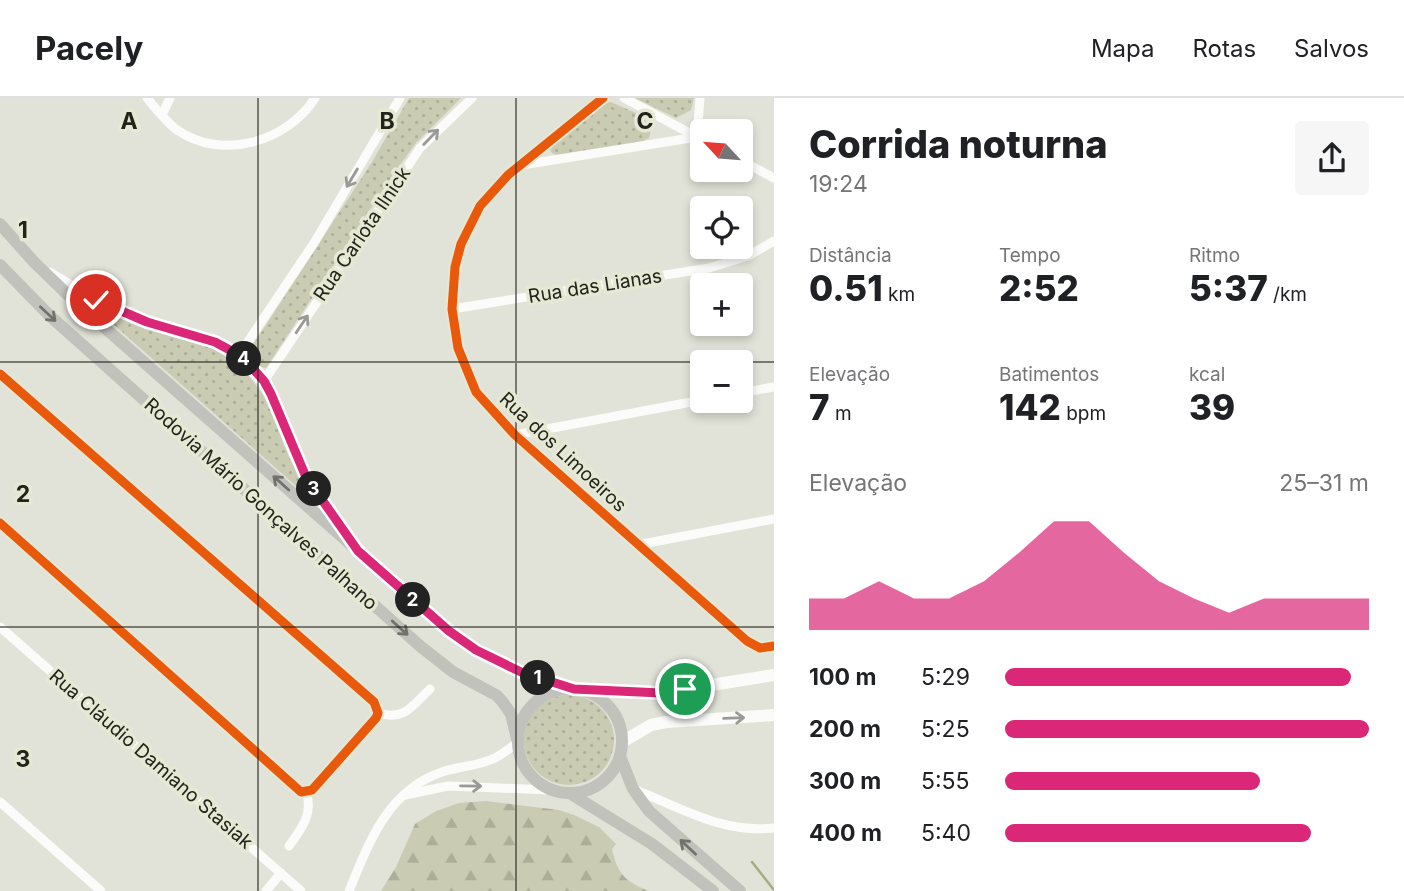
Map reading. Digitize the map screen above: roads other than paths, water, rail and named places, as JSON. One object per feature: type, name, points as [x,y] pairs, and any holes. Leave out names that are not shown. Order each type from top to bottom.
[{"type":"main road","points":[[0,224],[70,297],[449,631],[476,650],[521,672],[578,690],[600,698],[613,711],[620,728],[622,743],[620,756],[605,780],[590,789],[571,793],[550,790],[529,774],[520,758],[517,741],[522,721],[539,699],[555,691],[578,690]]},
{"type":"main road","name":"Rodovia Mário Gonçalves Palhano","points":[[0,265],[50,316],[420,646],[453,672],[496,695],[511,714],[517,741]]},
{"type":"main road","points":[[620,756],[633,789],[649,811],[740,891]]},
{"type":"main road","points":[[571,793],[652,845],[713,891]]},
{"type":"street","points":[[148,98],[178,130],[206,142],[228,146],[273,135],[293,123],[315,98]]},
{"type":"street","points":[[162,115],[170,98]]},
{"type":"street","points":[[239,355],[314,243],[400,98]]},
{"type":"street","name":"Rua Carlota Ilnick","points":[[264,381],[419,148],[472,98]]},
{"type":"street","name":"Rua dos Limoeiros","points":[[603,98],[492,192],[472,221],[461,244],[455,267],[452,309],[458,348],[471,382],[483,402],[515,435],[747,641],[756,647],[774,646]]},
{"type":"street","points":[[624,98],[690,133]]},
{"type":"street","points":[[699,119],[700,98]]},
{"type":"street","points":[[521,166],[690,139]]},
{"type":"street","points":[[753,167],[774,178]]},
{"type":"street","name":"Rua das Lianas","points":[[452,309],[709,268],[748,256],[774,241]]},
{"type":"street","points":[[34,262],[113,308],[147,322],[200,336],[239,355],[264,381],[306,477],[358,551]]},
{"type":"street","points":[[0,374],[374,702],[378,713],[317,785],[301,792],[0,523]]},
{"type":"street","points":[[753,391],[774,387]]},
{"type":"street","points":[[515,435],[690,402]]},
{"type":"street","points":[[637,545],[774,519]]},
{"type":"street","name":"Rua Cláudio Damiano Stasiak","points":[[0,627],[281,873],[295,889]]},
{"type":"street","points":[[578,690],[661,693],[774,676]]},
{"type":"street","points":[[378,713],[390,716],[402,714],[430,689]]},
{"type":"street","points":[[622,743],[651,725],[666,722],[774,715]]},
{"type":"street","points":[[349,891],[380,821],[412,787],[431,776],[495,758],[517,741]]},
{"type":"street","points":[[404,795],[448,786],[550,790]]},
{"type":"street","points":[[633,789],[713,823],[735,828],[774,828]]},
{"type":"street","points":[[289,846],[307,814],[309,799],[306,792]]},
{"type":"street","points":[[0,802],[102,891]]},
{"type":"street","points":[[266,891],[281,873]]},
{"type":"waterway","points":[[752,862],[774,890]]}]
